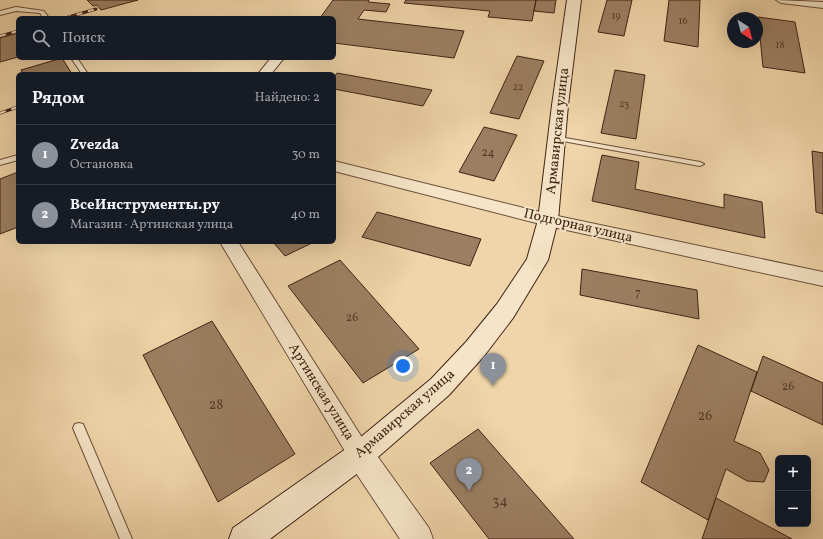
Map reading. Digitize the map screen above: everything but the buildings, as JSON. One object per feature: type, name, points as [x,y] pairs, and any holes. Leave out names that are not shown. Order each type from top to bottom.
[{"type":"main road","name":"Армавирская улица","points":[[244,539],[360,455],[440,387],[475,349],[505,311],[537,260],[548,220],[556,138],[574,0]]},
{"type":"main road","name":"Артинская улица","points":[[360,455],[418,539]]},
{"type":"street","points":[[781,0],[823,5]]},
{"type":"street","points":[[266,72],[276,60]]},
{"type":"street","name":"Подгорная улица","points":[[336,167],[548,220],[823,279]]},
{"type":"street","name":"Артинская улица","points":[[229,244],[360,455]]},
{"type":"lane","points":[[0,13],[16,10],[42,12],[45,16]]},
{"type":"lane","points":[[75,60],[84,72]]},
{"type":"lane","points":[[556,138],[700,164]]},
{"type":"lane","points":[[0,163],[16,158]]},
{"type":"lane","points":[[79,428],[126,539]]},
{"type":"railway","points":[[72,16],[96,9]]},
{"type":"railway","points":[[0,36],[16,32]]},
{"type":"railway","points":[[0,113],[16,108]]},
{"type":"place","name":"Zvezda","points":[[493,386]]},
{"type":"place","name":"ВсеИнструменты.ру","points":[[469,491]]}]
